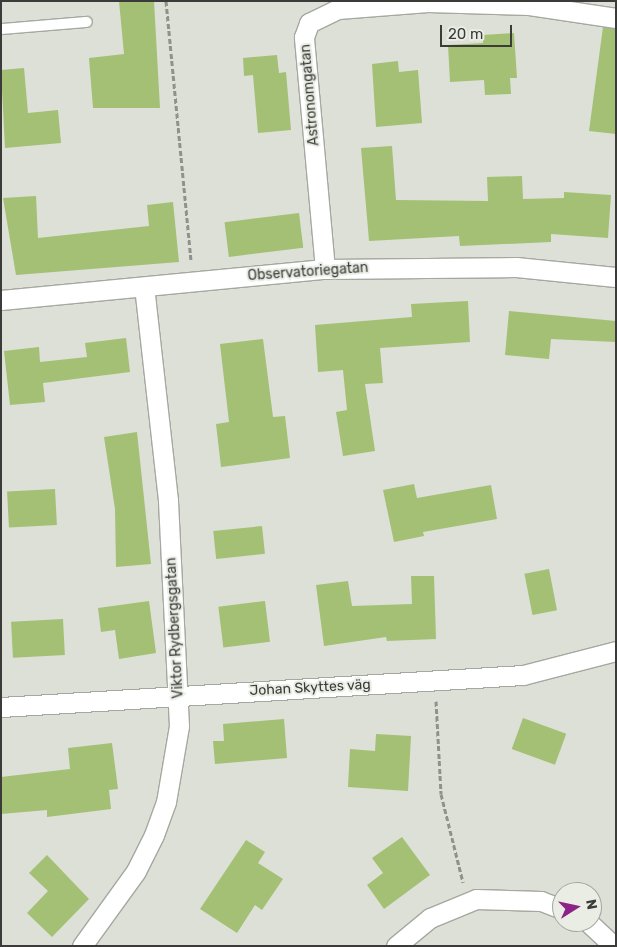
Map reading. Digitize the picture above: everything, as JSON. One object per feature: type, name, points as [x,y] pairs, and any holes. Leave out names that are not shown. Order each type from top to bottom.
[{"type":"street","name":"Astronomgatan","points":[[326,269],[304,37],[309,23],[338,9],[428,2],[529,5],[616,18]]},
{"type":"street","name":"Observatoriegatan","points":[[1,300],[326,269],[498,266],[616,277]]},
{"type":"street","name":"Viktor Rydbergsgatan","points":[[82,946],[136,870],[154,835],[175,762],[180,696],[168,500],[144,287]]},
{"type":"street","name":"Johan Skyttes väg","points":[[1,707],[523,675],[616,651]]},
{"type":"street","points":[[396,946],[430,918],[476,899],[541,901],[552,905]]},
{"type":"street","points":[[599,932],[614,946]]},
{"type":"lane","points":[[1,30],[87,22]]},
{"type":"path","points":[[166,1],[193,282]]},
{"type":"path","points":[[435,681],[441,794],[468,903]]},
{"type":"building","points":[[119,1],[154,1],[160,108],[93,108],[89,58],[124,54]]},
{"type":"building","points":[[603,27],[616,29],[616,134],[589,131]]},
{"type":"building","points":[[514,33],[517,78],[510,78],[511,94],[485,95],[484,80],[450,82],[448,45],[483,43],[483,35]]},
{"type":"building","points":[[277,55],[279,73],[286,72],[291,130],[258,133],[253,75],[244,76],[243,58]]},
{"type":"building","points":[[398,61],[399,72],[418,70],[422,123],[376,127],[372,64]]},
{"type":"building","points":[[24,68],[28,113],[58,110],[61,143],[5,148],[1,70]]},
{"type":"building","points":[[392,146],[396,200],[488,201],[487,177],[522,176],[523,199],[564,198],[564,192],[611,195],[608,238],[551,234],[551,242],[460,246],[459,236],[369,241],[361,148]]},
{"type":"building","points":[[36,196],[38,238],[149,226],[147,205],[173,202],[179,262],[16,275],[3,198]]},
{"type":"building","points":[[299,213],[303,248],[229,257],[225,222]]},
{"type":"building","points":[[468,301],[470,342],[380,348],[383,383],[365,384],[375,451],[343,456],[336,412],[347,410],[343,370],[318,372],[315,325],[412,317],[411,304]]},
{"type":"building","points":[[509,311],[616,321],[616,342],[551,339],[549,359],[505,355]]},
{"type":"building","points":[[126,338],[130,372],[43,383],[45,402],[10,405],[4,351],[39,347],[40,362],[87,357],[85,343]]},
{"type":"building","points":[[263,339],[273,417],[285,416],[290,458],[221,467],[216,424],[229,422],[220,344]]},
{"type":"building","points":[[137,432],[151,564],[116,567],[115,509],[104,437]]},
{"type":"building","points":[[414,484],[417,498],[491,485],[497,519],[423,532],[424,536],[394,542],[383,490]]},
{"type":"building","points":[[55,489],[57,525],[9,527],[7,492]]},
{"type":"building","points":[[262,526],[265,554],[216,559],[213,531]]},
{"type":"building","points":[[549,569],[557,610],[532,615],[524,574]]},
{"type":"building","points":[[411,576],[434,576],[436,639],[387,641],[386,637],[324,646],[316,585],[348,581],[352,606],[412,604]]},
{"type":"building","points":[[149,601],[156,653],[119,659],[115,630],[101,632],[98,608]]},
{"type":"building","points":[[265,601],[270,642],[223,647],[218,607]]},
{"type":"building","points":[[63,619],[65,655],[13,658],[11,622]]},
{"type":"building","points":[[523,718],[566,734],[555,765],[512,749]]},
{"type":"building","points":[[284,719],[287,758],[215,764],[213,741],[224,741],[223,724]]},
{"type":"building","points":[[376,734],[411,736],[408,791],[348,787],[350,749],[375,751]]},
{"type":"building","points":[[112,743],[118,789],[109,790],[111,809],[47,817],[47,810],[1,814],[1,777],[70,769],[68,748]]},
{"type":"building","points":[[402,837],[430,875],[384,909],[367,885],[383,873],[372,858]]},
{"type":"building","points":[[246,840],[265,852],[258,863],[283,879],[262,910],[255,905],[237,933],[200,909]]},
{"type":"building","points":[[47,855],[89,899],[52,937],[27,913],[48,891],[29,873]]}]
